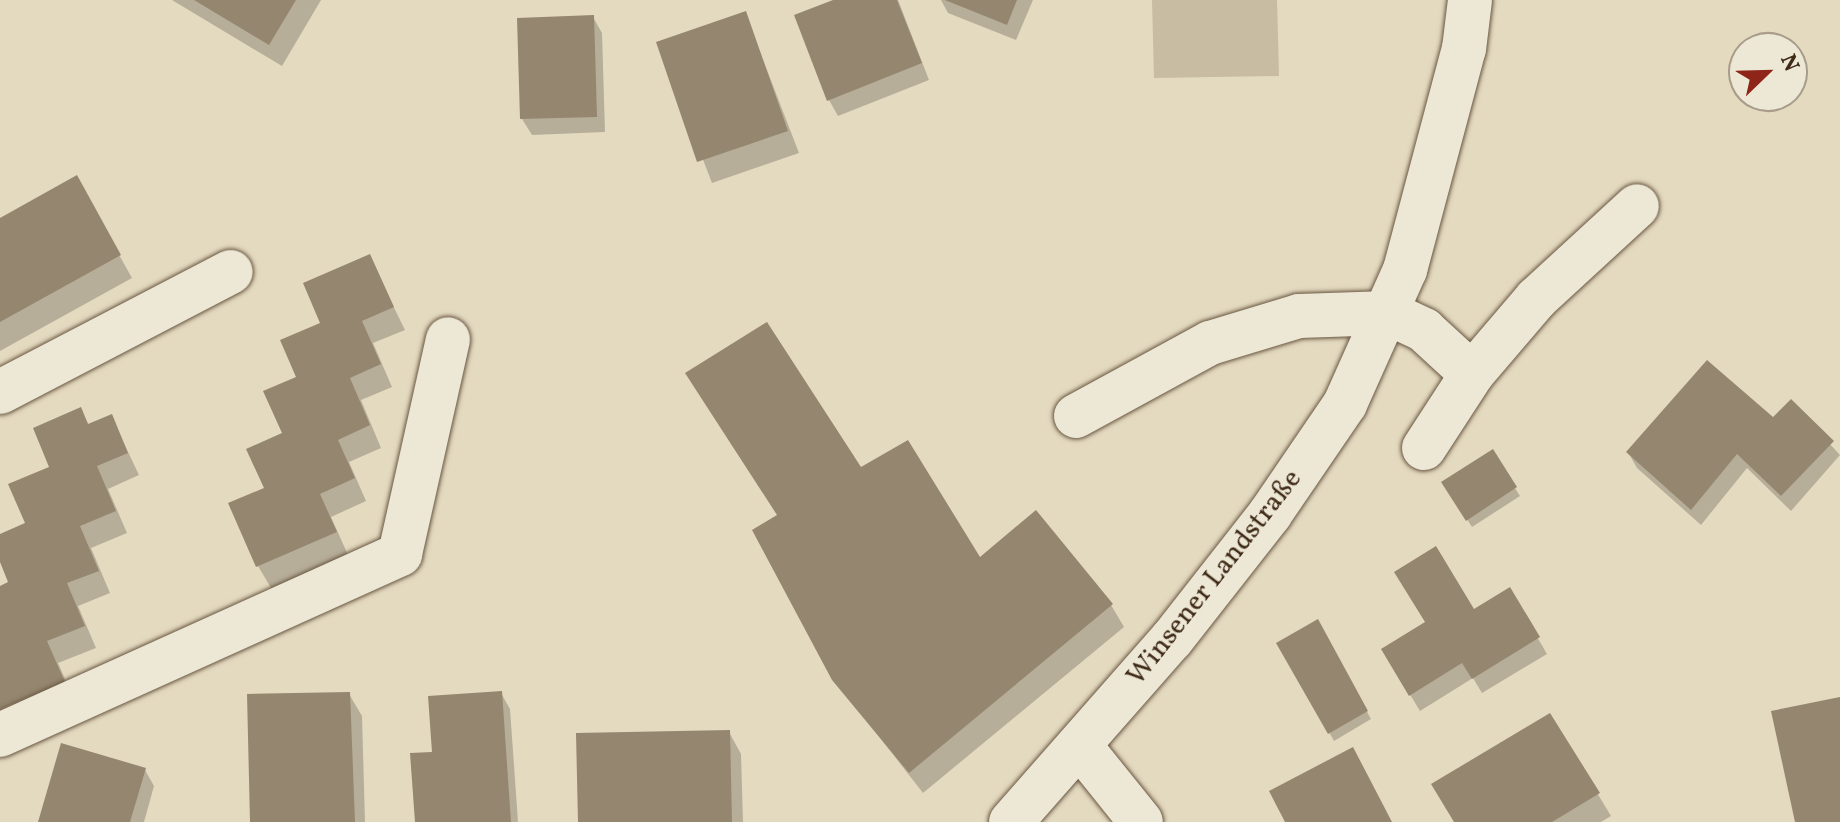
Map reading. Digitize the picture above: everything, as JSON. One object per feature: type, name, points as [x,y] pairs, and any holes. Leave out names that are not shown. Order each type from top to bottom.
[{"type":"street","name":"Winsener Landstraße","points":[[1011,822],[1080,746],[1270,514],[1345,404],[1388,313],[1464,49],[1470,0]]},
{"type":"street","points":[[1424,448],[1472,374],[1536,299],[1637,206]]},
{"type":"street","points":[[0,392],[231,272]]},
{"type":"street","points":[[1076,416],[1210,343],[1299,316],[1388,313],[1424,330],[1472,374]]},
{"type":"street","points":[[0,735],[400,554],[448,339]]},
{"type":"street","points":[[1080,746],[1141,822]]},
{"type":"shaded area","points":[[1152,0],[1277,0],[1279,76],[1154,78]]},
{"type":"building","points":[[194,0],[296,0],[269,45]]},
{"type":"building","points":[[833,0],[897,0],[922,63],[827,101],[794,15]]},
{"type":"building","points":[[945,0],[1017,0],[1007,25]]},
{"type":"building","points":[[746,11],[788,131],[697,162],[656,42]]},
{"type":"building","points":[[594,15],[597,117],[520,119],[517,18]]},
{"type":"building","points":[[77,175],[121,255],[0,322],[0,218]]},
{"type":"building","points":[[370,254],[394,307],[362,321],[381,364],[350,378],[370,425],[338,440],[355,478],[320,494],[337,532],[256,567],[228,503],[264,488],[246,449],[282,433],[263,391],[296,377],[280,340],[320,323],[303,283]]},
{"type":"building","points":[[767,322],[861,467],[908,440],[980,557],[1036,510],[1113,604],[909,773],[832,680],[752,530],[777,515],[685,373]]},
{"type":"building","points":[[1707,360],[1773,417],[1791,399],[1834,441],[1781,496],[1737,454],[1691,510],[1626,452]]},
{"type":"building","points":[[81,407],[88,424],[112,414],[128,453],[97,466],[116,511],[80,526],[99,571],[67,583],[85,626],[47,641],[65,682],[0,709],[0,586],[8,582],[0,562],[0,534],[25,523],[8,484],[49,467],[33,428]]},
{"type":"building","points":[[1493,449],[1517,487],[1466,521],[1441,482]]},
{"type":"building","points":[[1436,546],[1474,609],[1510,587],[1540,637],[1472,679],[1462,663],[1409,696],[1381,649],[1425,622],[1394,572]]},
{"type":"building","points":[[1318,619],[1368,711],[1328,734],[1276,643]]},
{"type":"building","points":[[502,691],[511,822],[415,822],[410,753],[432,752],[428,696]]},
{"type":"building","points":[[350,692],[355,822],[250,822],[247,694]]},
{"type":"building","points":[[1840,697],[1840,822],[1795,822],[1771,711]]},
{"type":"building","points":[[1550,713],[1600,793],[1552,822],[1454,822],[1431,784]]},
{"type":"building","points":[[730,730],[732,822],[578,822],[576,733]]},
{"type":"building","points":[[61,743],[146,768],[130,822],[38,822]]},
{"type":"building","points":[[1353,747],[1392,822],[1285,822],[1269,791]]}]
